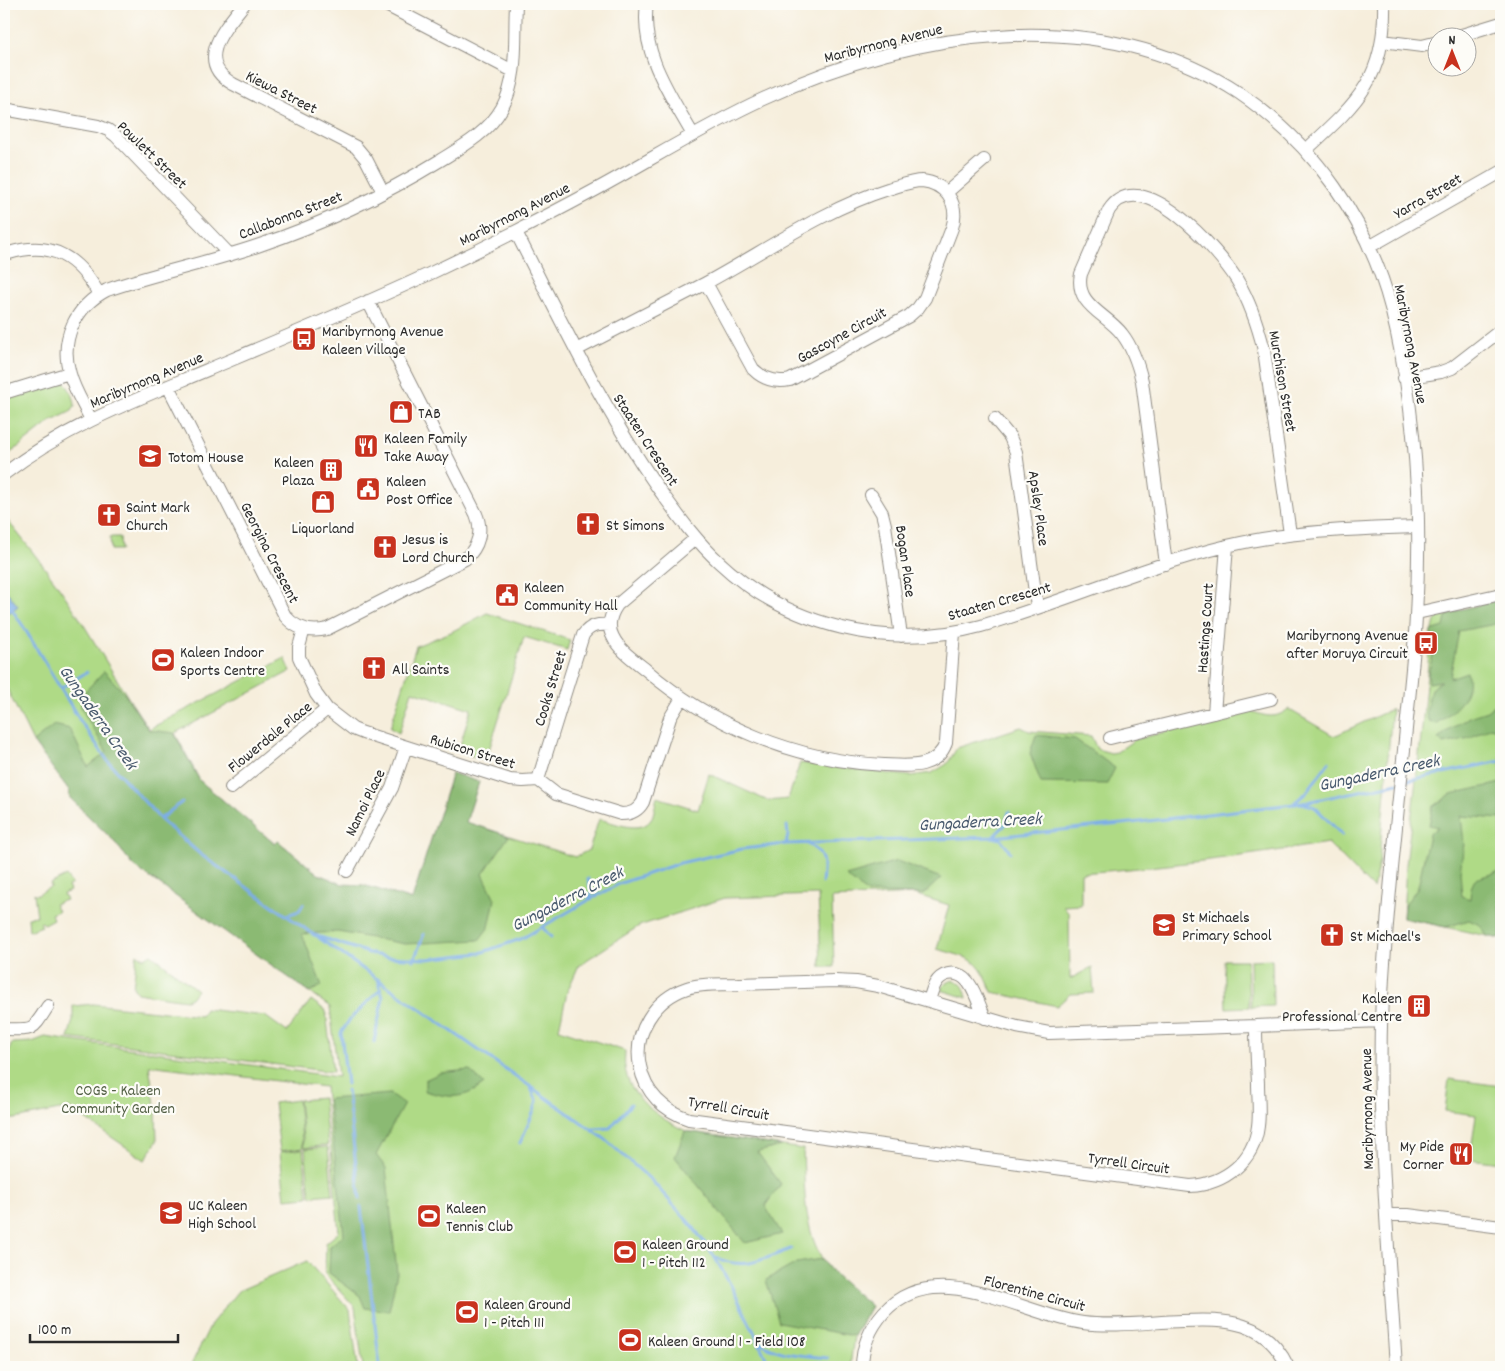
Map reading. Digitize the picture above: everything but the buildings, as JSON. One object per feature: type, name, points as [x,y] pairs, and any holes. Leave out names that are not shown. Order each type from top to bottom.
[{"type":"street","name":"Kiewa Street","points":[[244,4],[221,33],[216,43],[214,59],[220,74],[233,84],[356,148],[366,160],[383,192]]},
{"type":"street","points":[[384,4],[513,71]]},
{"type":"street","name":"Callabonna Street","points":[[91,420],[69,373],[66,348],[69,332],[81,310],[99,294],[116,287],[230,254],[308,227],[383,192],[429,167],[482,132],[495,118],[509,91],[513,71],[516,4]]},
{"type":"street","points":[[647,4],[646,36],[651,56],[693,136]]},
{"type":"street","points":[[1306,150],[1349,110],[1362,93],[1373,73],[1382,41],[1384,4]]},
{"type":"street","points":[[1478,30],[1501,23]]},
{"type":"street","name":"Maribyrnong Avenue","points":[[4,474],[49,442],[91,420],[368,301],[516,232],[740,110],[792,86],[872,59],[963,39],[1010,34],[1051,33],[1126,43],[1190,66],[1221,82],[1249,100],[1276,121],[1306,150],[1342,196],[1370,247],[1389,301],[1404,378],[1414,460],[1418,527],[1417,613],[1387,912],[1381,1021],[1382,1115],[1396,1367]]},
{"type":"street","points":[[1382,41],[1422,46],[1428,44]]},
{"type":"street","name":"Powlett Street","points":[[4,109],[98,126],[108,130],[230,254]]},
{"type":"street","points":[[576,350],[706,283],[824,215],[876,193],[913,182],[934,184],[946,193],[984,160]]},
{"type":"street","name":"Yarra Street","points":[[1370,247],[1501,172]]},
{"type":"street","name":"Gascoyne Circuit","points":[[706,283],[753,369],[773,381],[790,380],[909,316],[918,308],[925,298],[954,223],[954,207],[946,193]]},
{"type":"street","name":"Murchison Street","points":[[1166,564],[1142,381],[1137,362],[1129,344],[1117,328],[1086,302],[1081,294],[1079,284],[1081,274],[1109,210],[1115,202],[1128,195],[1139,195],[1148,198],[1186,223],[1219,255],[1244,293],[1256,321],[1264,350],[1290,534]]},
{"type":"street","name":"Staaten Crescent","points":[[516,232],[576,350],[628,443],[696,538],[721,564],[749,587],[796,613],[847,630],[900,636],[954,632],[980,626],[1166,564],[1227,546],[1290,534],[1418,527]]},
{"type":"street","points":[[9,253],[34,248],[60,254],[81,268],[99,294]]},
{"type":"street","points":[[304,629],[315,631],[332,627],[460,562],[473,551],[480,535],[480,524],[476,514],[368,301]]},
{"type":"street","points":[[1404,378],[1441,372],[1452,368],[1501,330]]},
{"type":"street","points":[[4,393],[69,373]]},
{"type":"street","name":"Georgina Crescent","points":[[168,386],[282,611],[289,620],[304,629]]},
{"type":"street","name":"Apsley Place","points":[[996,418],[1010,437],[1016,452],[1037,607]]},
{"type":"street","name":"Bogan Place","points":[[871,494],[884,518],[900,636]]},
{"type":"street","points":[[696,538],[617,605],[612,614],[610,625],[613,637],[618,645],[649,673],[682,698],[736,728],[795,750],[856,762],[890,765],[922,765],[936,759],[946,743],[954,632]]},
{"type":"street","name":"Hastings Court","points":[[1214,713],[1227,546]]},
{"type":"street","points":[[1417,613],[1501,594]]},
{"type":"street","name":"Cooks Street","points":[[538,780],[584,635],[588,629],[594,626],[610,625]]},
{"type":"street","name":"Rubicon Street","points":[[304,629],[298,647],[300,662],[316,694],[327,709],[357,731],[510,780],[538,780]]},
{"type":"street","points":[[538,780],[556,794],[617,813],[629,814],[636,811],[644,802],[670,718],[682,698]]},
{"type":"street","points":[[1110,738],[1271,699]]},
{"type":"street","name":"Flowerdale Place","points":[[231,788],[327,709]]},
{"type":"street","name":"Namoi Place","points":[[347,871],[392,788],[406,747]]},
{"type":"street","points":[[930,1001],[936,982],[944,975],[958,974],[963,976],[972,987],[985,1018]]},
{"type":"street","name":"Tyrrell Circuit","points":[[1256,1026],[1259,1116],[1255,1141],[1248,1156],[1237,1168],[1219,1180],[1199,1186],[1182,1186],[689,1119],[673,1112],[659,1102],[648,1088],[641,1072],[639,1046],[647,1021],[664,1000],[687,988],[704,985],[846,981],[872,985],[1028,1030],[1049,1032],[1381,1021]]},
{"type":"street","points":[[4,1029],[28,1029],[37,1025],[48,1006]]},
{"type":"street","points":[[1387,1215],[1408,1215],[1501,1227]]},
{"type":"street","name":"Florentine Circuit","points":[[862,1367],[863,1353],[869,1334],[885,1310],[909,1294],[928,1288],[947,1287],[966,1290],[1084,1323],[1106,1324],[1211,1320],[1229,1322],[1247,1327],[1263,1336],[1276,1349],[1288,1367]]},
{"type":"green space","points":[[57,382],[65,383],[72,394],[75,406],[72,411],[50,422],[4,458],[4,399]]},
{"type":"green space","name":"COGS - Kaleen Community Garden","points":[[4,516],[63,593],[149,729],[285,658],[291,671],[175,733],[200,781],[275,844],[278,841],[318,874],[342,884],[363,885],[412,900],[452,773],[479,782],[466,822],[575,857],[589,850],[599,819],[633,827],[645,825],[651,819],[657,797],[698,810],[709,774],[768,801],[788,799],[800,763],[910,776],[932,773],[947,764],[957,748],[1021,727],[1029,731],[1091,736],[1097,749],[1111,753],[1117,752],[1134,740],[1249,710],[1259,714],[1274,716],[1288,709],[1334,736],[1392,709],[1379,862],[1373,889],[1328,843],[1205,861],[1081,873],[1081,905],[1063,906],[1069,914],[1070,979],[1092,967],[1094,993],[1070,994],[1057,1006],[992,992],[982,972],[972,961],[937,949],[949,905],[914,894],[832,898],[834,967],[821,967],[818,895],[725,898],[639,926],[579,965],[567,992],[559,1029],[625,1051],[627,1078],[632,1088],[647,1106],[666,1120],[686,1131],[803,1149],[807,1214],[810,1230],[816,1245],[823,1260],[833,1273],[871,1306],[854,1336],[850,1367],[363,1367],[355,1307],[325,1274],[326,1243],[339,1232],[325,1087],[149,1065],[156,1111],[157,1141],[145,1160],[69,1108],[15,1119],[4,1119],[4,1069],[11,1045],[13,1043],[32,1042],[45,1037],[338,1077],[330,1007],[134,866],[112,839],[70,798],[69,790],[33,742],[4,683]]},
{"type":"green space","points":[[110,537],[120,537],[121,550],[111,550]]},
{"type":"green space","points":[[1501,599],[1501,939],[1403,918],[1406,865],[1430,642],[1435,621],[1439,617]]},
{"type":"green space","points":[[1501,599],[1501,623],[1459,631],[1450,678],[1467,672],[1468,688],[1461,702],[1435,724],[1428,720],[1426,712],[1431,689],[1441,681],[1429,683],[1428,674],[1433,655],[1429,646],[1431,631],[1444,627],[1446,617],[1459,610]]},
{"type":"green space","points":[[487,613],[570,640],[567,650],[524,637],[486,760],[458,752],[471,709],[412,691],[399,733],[390,728],[416,646],[451,632]]},
{"type":"green space","points":[[104,671],[124,693],[149,730],[174,733],[200,781],[275,844],[278,841],[318,874],[342,884],[363,885],[412,900],[452,773],[479,782],[466,822],[509,836],[483,874],[495,899],[489,927],[479,940],[405,944],[338,932],[302,934],[322,986],[309,992],[134,866],[112,839],[70,798],[69,790],[33,742],[54,725],[70,729],[88,767],[107,752],[81,708],[81,696]]},
{"type":"green space","points":[[1501,699],[1501,729],[1498,730],[1491,727],[1469,738],[1444,744],[1438,739],[1469,717],[1487,711]]},
{"type":"green space","points":[[1036,735],[1075,739],[1115,768],[1107,784],[1041,783],[1030,753]]},
{"type":"green space","points":[[1501,783],[1501,819],[1461,816],[1464,844],[1460,872],[1462,896],[1470,899],[1471,888],[1475,879],[1501,871],[1501,939],[1487,936],[1480,925],[1469,920],[1446,927],[1403,918],[1404,906],[1418,887],[1429,834],[1438,827],[1429,825],[1433,807],[1451,794]]},
{"type":"green space","points":[[897,861],[941,878],[924,894],[867,893],[846,876]]},
{"type":"green space","points":[[66,876],[72,884],[68,886],[70,891],[63,894],[66,900],[54,904],[58,911],[51,914],[53,919],[44,924],[40,923],[42,926],[29,931],[28,917],[37,916],[34,893],[36,895],[51,887],[50,884]]},
{"type":"green space","points":[[137,954],[145,958],[151,954],[197,990],[191,998],[186,1000],[137,993],[133,987]]},
{"type":"green space","points":[[1272,959],[1273,1006],[1251,1007],[1250,960]]},
{"type":"green space","points":[[1224,960],[1247,960],[1249,1007],[1226,1008]]},
{"type":"green space","points":[[953,980],[963,986],[967,998],[941,990],[943,985]]},
{"type":"green space","points":[[311,1000],[326,1011],[333,1072],[68,1038],[73,1020],[73,1006],[93,1004],[201,1016],[205,1009],[265,1016],[287,1032]]},
{"type":"green space","points":[[469,1070],[484,1084],[470,1093],[449,1096],[425,1091],[425,1080],[440,1073]]},
{"type":"green space","points":[[1449,1079],[1501,1086],[1501,1163],[1470,1159],[1476,1115],[1445,1111]]},
{"type":"green space","points":[[390,1094],[404,1104],[376,1155],[386,1168],[397,1273],[389,1311],[365,1308],[360,1296],[329,1273],[330,1246],[344,1235],[328,1099]]},
{"type":"green space","points":[[323,1098],[328,1145],[304,1148],[299,1100]]},
{"type":"green space","points":[[298,1100],[303,1148],[280,1151],[274,1103]]},
{"type":"green space","points":[[685,1131],[782,1146],[757,1152],[781,1184],[765,1206],[782,1234],[745,1243],[675,1157]]},
{"type":"green space","points":[[328,1147],[333,1194],[310,1196],[305,1149]]},
{"type":"green space","points":[[303,1149],[308,1197],[285,1199],[280,1152]]},
{"type":"green space","points":[[822,1259],[833,1273],[871,1306],[854,1336],[779,1322],[766,1280],[797,1263]]},
{"type":"green space","points":[[307,1261],[350,1310],[358,1367],[190,1367],[211,1324],[238,1291]]},
{"type":"water","points":[[4,588],[18,606],[9,613],[4,606]]},
{"type":"waterway","name":"Gungaderra Creek","points":[[11,608],[79,719],[108,761],[160,819],[200,854],[314,935],[372,954],[388,957],[427,959],[480,953],[521,939],[621,883],[680,863],[742,849],[786,844],[993,837],[1302,803],[1398,783]]},
{"type":"waterway","points":[[61,688],[87,672]]},
{"type":"waterway","name":"Gungaderra Creek","points":[[1404,781],[1501,761]]},
{"type":"waterway","points":[[1294,803],[1306,793],[1329,762]]},
{"type":"waterway","points":[[160,819],[182,802]]},
{"type":"waterway","points":[[1302,803],[1317,809],[1342,835]]},
{"type":"waterway","name":"Gungaderra Creek","points":[[1009,812],[1005,825],[993,837],[1001,839],[1010,852]]},
{"type":"waterway","points":[[786,844],[787,826]]},
{"type":"waterway","points":[[807,844],[818,851],[821,856],[823,865],[822,883]]},
{"type":"waterway","points":[[588,879],[592,893],[589,899]]},
{"type":"waterway","points":[[287,915],[299,911],[303,904]]},
{"type":"waterway","points":[[542,927],[551,937]]},
{"type":"waterway","points":[[414,960],[424,934]]},
{"type":"waterway","points":[[319,938],[605,1139],[652,1181],[693,1227],[714,1256],[730,1284],[770,1367]]},
{"type":"waterway","points":[[374,1042],[383,998],[378,979]]},
{"type":"waterway","points":[[347,1084],[341,1033],[350,1019],[381,989]]},
{"type":"waterway","points":[[520,1143],[537,1101],[530,1086]]},
{"type":"waterway","points":[[347,1090],[360,1199]]},
{"type":"waterway","points":[[592,1129],[610,1128],[631,1104]]},
{"type":"waterway","points":[[361,1207],[380,1367]]},
{"type":"waterway","points":[[716,1257],[726,1261],[745,1263],[754,1262],[791,1249]]},
{"type":"waterway","points":[[759,1341],[774,1350],[828,1358]]},
{"type":"place","name":"Maribyrnong Avenue Kaleen Village","points":[[304,339]]},
{"type":"place","name":"TAB","points":[[401,412]]},
{"type":"place","name":"Kaleen Family Take Away","points":[[366,446]]},
{"type":"place","name":"Totom House","points":[[150,456]]},
{"type":"place","name":"Kaleen Plaza","points":[[331,470]]},
{"type":"place","name":"Kaleen Post Office","points":[[368,489]]},
{"type":"place","name":"Liquorland","points":[[323,502]]},
{"type":"place","name":"Saint Mark Church","points":[[109,515]]},
{"type":"place","name":"St Simons","points":[[588,524]]},
{"type":"place","name":"Jesus is Lord Church","points":[[385,547]]},
{"type":"place","name":"Kaleen Community Hall","points":[[507,595]]},
{"type":"place","name":"Maribyrnong Avenue after Moruya Circuit","points":[[1426,643]]},
{"type":"place","name":"Kaleen Indoor Sports Centre","points":[[163,660]]},
{"type":"place","name":"All Saints","points":[[374,668]]},
{"type":"place","name":"St Michaels Primary School","points":[[1164,925]]},
{"type":"place","name":"St Michael's","points":[[1332,935]]},
{"type":"place","name":"Kaleen Professional Centre","points":[[1419,1006]]},
{"type":"place","name":"My Pide Corner","points":[[1461,1154]]},
{"type":"place","name":"UC Kaleen High School","points":[[171,1213]]},
{"type":"place","name":"Kaleen Tennis Club","points":[[429,1216]]},
{"type":"place","name":"Kaleen Ground 1 - Pitch 112","points":[[625,1252]]},
{"type":"place","name":"Kaleen Ground 1 - Pitch 111","points":[[467,1312]]},
{"type":"place","name":"Kaleen Ground 1 - Field 108","points":[[630,1340]]}]
